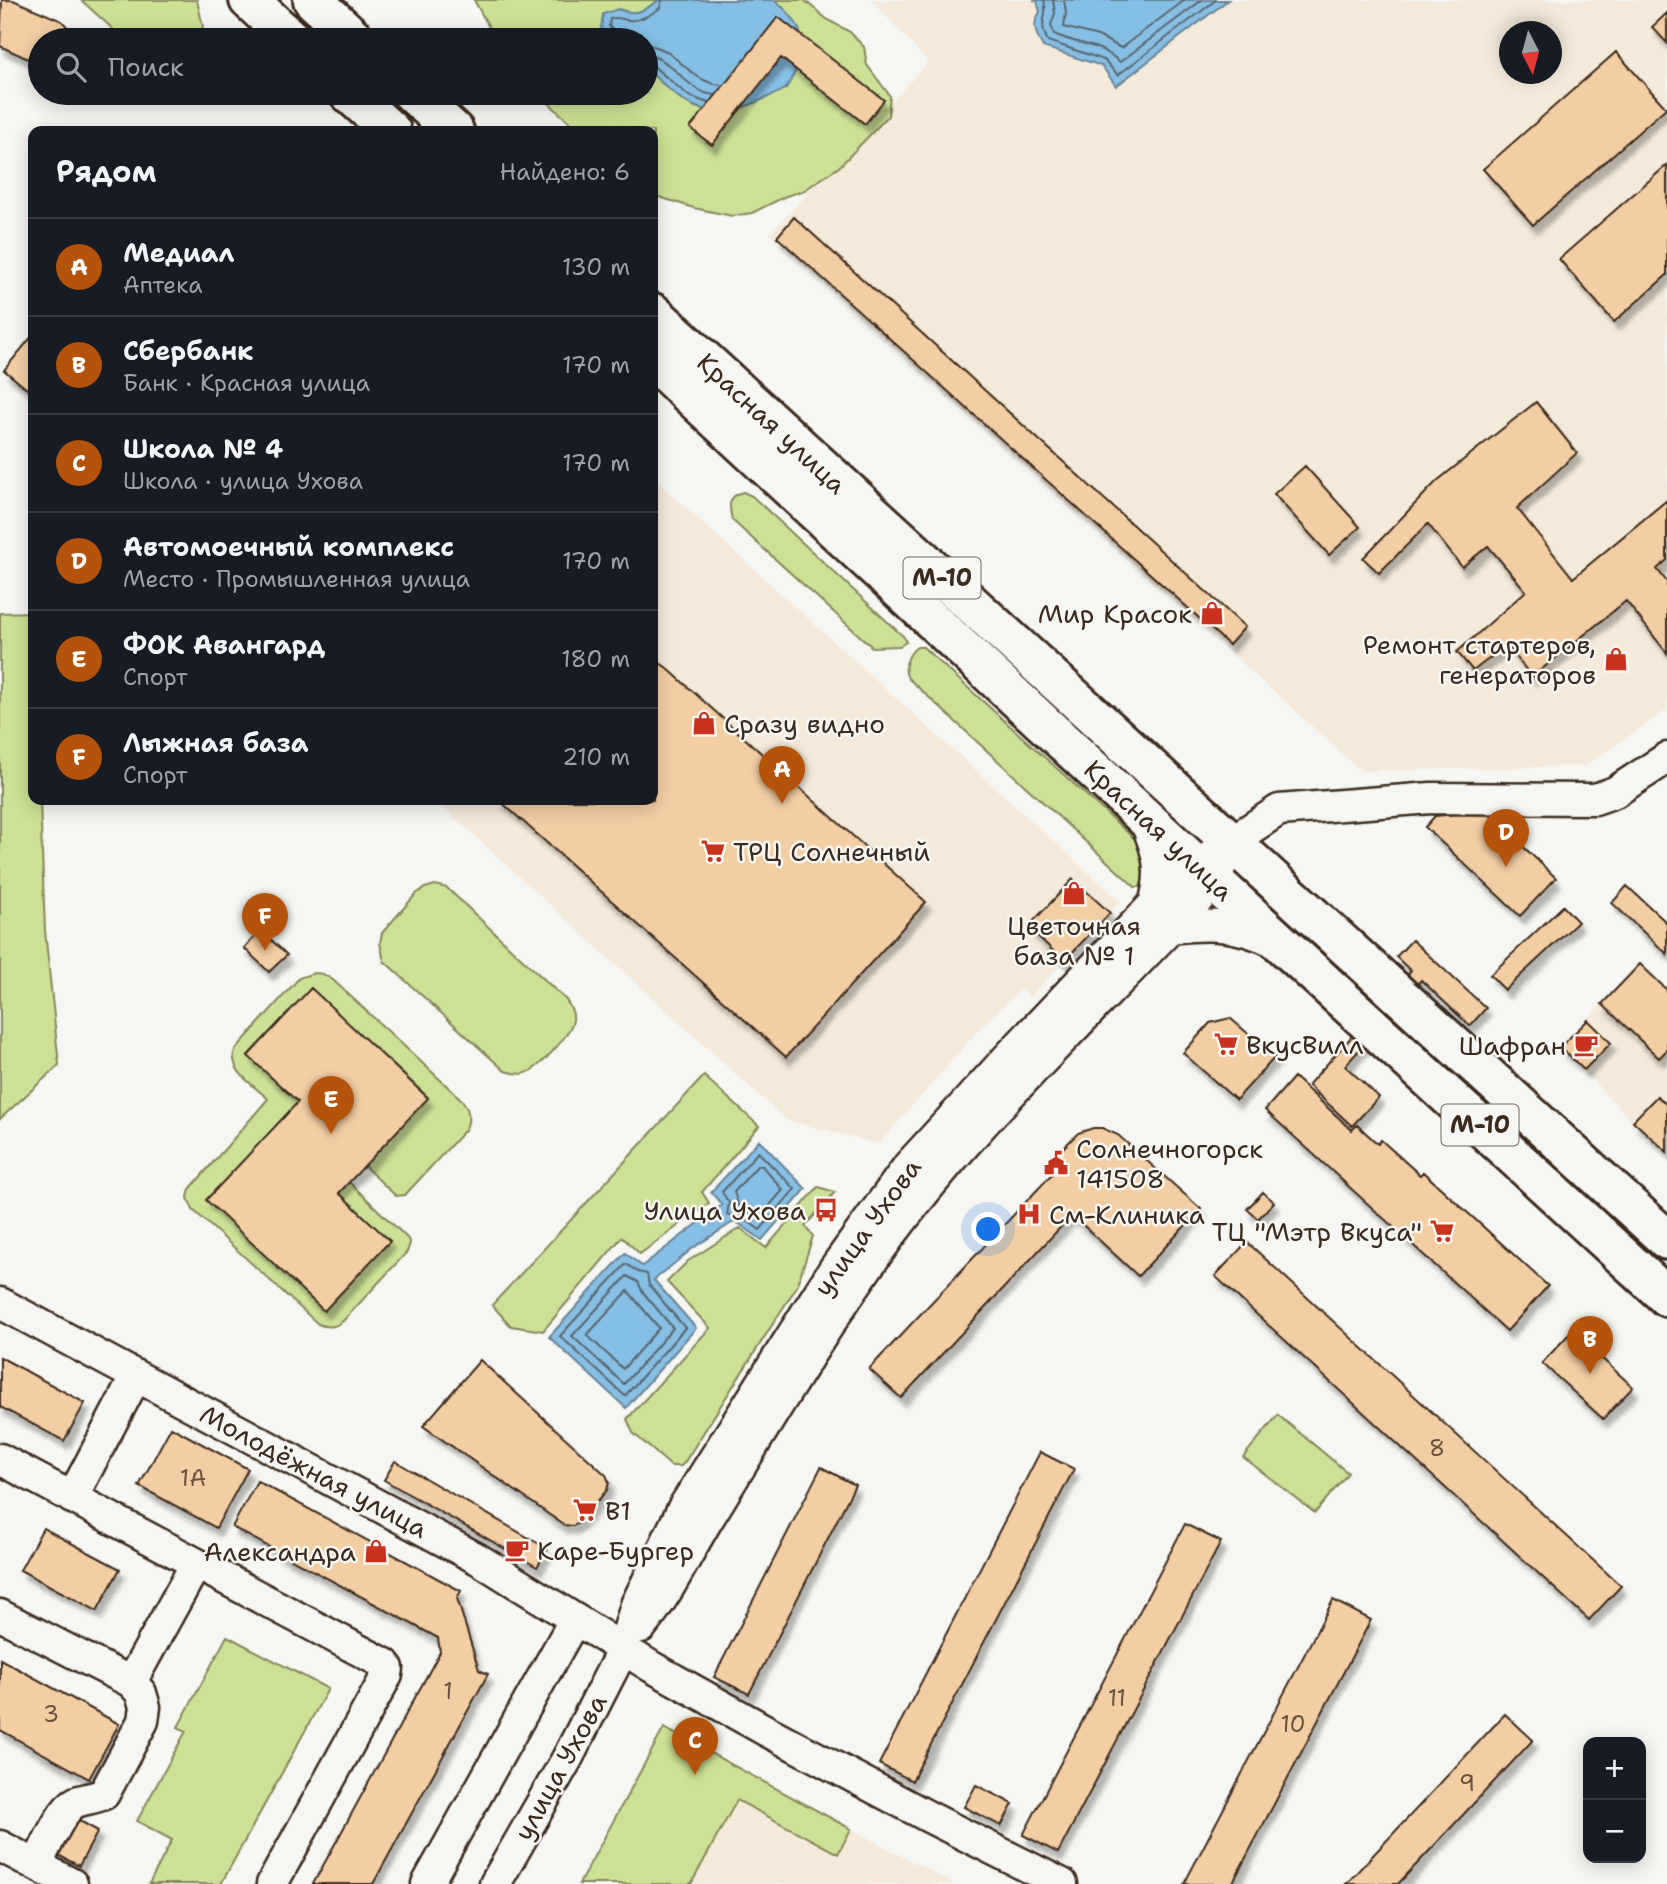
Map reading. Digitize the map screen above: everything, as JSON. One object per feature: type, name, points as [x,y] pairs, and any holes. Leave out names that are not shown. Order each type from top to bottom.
[{"type":"highway","points":[[249,0],[279,28]]},
{"type":"highway","points":[[313,0],[343,28]]},
{"type":"highway","points":[[362,105],[385,126]]},
{"type":"highway","points":[[425,105],[448,126]]},
{"type":"highway","name":"Красная улица","points":[[658,318],[1667,1240]]},
{"type":"highway","name":"Красная улица","points":[[658,366],[1205,874],[1667,1297]]},
{"type":"street","points":[[1205,874],[1231,843],[1279,810],[1432,798],[1595,799],[1623,787],[1667,758]]},
{"type":"street","points":[[1143,816],[1160,864],[1154,904]]},
{"type":"street","name":"улица Ухова","points":[[495,1884],[568,1759],[623,1648],[636,1605],[683,1508],[847,1251],[917,1156],[1154,904],[1205,874]]},
{"type":"street","name":"улица Ухова","points":[[623,1648],[653,1613],[785,1395],[857,1281],[889,1237],[982,1125],[1172,928],[1205,874]]},
{"type":"street","points":[[1172,928],[1201,924],[1247,929],[1292,953]]},
{"type":"street","name":"Молодёжная улица","points":[[0,1303],[478,1559],[652,1667],[765,1730],[1062,1884]]},
{"type":"street","points":[[72,1498],[136,1376]]},
{"type":"street","points":[[0,1459],[388,1668],[387,1675],[272,1884]]},
{"type":"street","points":[[131,1682],[196,1564]]},
{"type":"street","points":[[0,1615],[131,1682],[141,1693],[145,1707],[143,1721],[104,1794],[92,1800],[76,1802],[66,1811],[37,1864]]},
{"type":"street","points":[[427,1884],[575,1619]]},
{"type":"street","points":[[0,1846],[72,1884]]},
{"type":"shaded area","points":[[871,0],[1667,0],[1667,710],[1585,766],[1361,771],[770,234],[928,62]]},
{"type":"shaded area","points":[[658,483],[1120,901],[1030,997],[1021,989],[981,1027],[879,1144],[786,1120],[440,805],[658,805]]},
{"type":"shaded area","points":[[1640,964],[1667,990],[1667,1152],[1626,1115],[1560,1047]]},
{"type":"shaded area","points":[[664,1728],[954,1884],[579,1884]]},
{"type":"green space","points":[[81,0],[197,0],[203,27],[202,28],[112,28]]},
{"type":"green space","points":[[474,0],[659,0],[640,11],[618,9],[601,28],[489,28]]},
{"type":"green space","points":[[774,0],[804,0],[828,20],[850,32],[864,47],[867,65],[890,96],[888,116],[839,167],[803,191],[786,196],[752,213],[732,216],[658,197],[658,126],[576,126],[551,105],[658,105],[658,79],[697,108],[722,111],[748,105],[785,89],[782,6]]},
{"type":"green space","points":[[743,492],[752,496],[904,637],[906,642],[899,646],[872,647],[732,520],[730,502],[734,496]]},
{"type":"green space","points":[[28,612],[28,805],[40,805],[45,931],[59,1065],[0,1119],[0,613]]},
{"type":"green space","points":[[917,647],[923,647],[1139,843],[1144,865],[1140,887],[1135,887],[908,678],[907,661]]},
{"type":"green space","points":[[435,885],[447,888],[566,1000],[573,1014],[571,1026],[561,1042],[532,1070],[518,1074],[505,1071],[384,961],[380,943],[382,933],[416,894]]},
{"type":"green space","points":[[314,973],[323,974],[333,980],[462,1100],[468,1114],[465,1130],[405,1195],[396,1196],[364,1166],[428,1097],[311,989],[248,1055],[298,1102],[324,1310],[390,1241],[339,1193],[349,1182],[410,1243],[407,1252],[343,1321],[331,1326],[318,1324],[193,1210],[188,1198],[190,1189],[268,1099],[239,1071],[235,1065],[235,1050],[299,978]]},
{"type":"green space","points":[[704,1076],[759,1126],[702,1192],[709,1203],[640,1254],[622,1237],[543,1331],[511,1326],[492,1305]]},
{"type":"green space","points":[[818,1187],[835,1192],[805,1226],[813,1236],[797,1286],[684,1463],[681,1466],[671,1466],[633,1433],[627,1419],[710,1328],[667,1282],[688,1261],[740,1228],[766,1248]]},
{"type":"green space","points":[[1278,1415],[1348,1473],[1315,1513],[1243,1457]]},
{"type":"green space","points":[[227,1636],[328,1689],[221,1884],[149,1884],[172,1840],[137,1821],[186,1731],[178,1727]]},
{"type":"green space","points":[[664,1728],[851,1829],[838,1854],[737,1800],[691,1884],[579,1884]]},
{"type":"water","points":[[659,0],[774,0],[790,15],[800,31],[802,49],[796,70],[785,89],[746,106],[729,111],[712,111],[695,106],[680,98],[658,79],[658,28],[601,28],[603,14],[618,9],[630,12],[649,7]]},
{"type":"water","points":[[1033,0],[1228,0],[1116,86],[1102,66],[1043,47],[1036,30],[1040,12],[1037,1]]},
{"type":"water","points":[[759,1140],[806,1189],[762,1240],[735,1221],[693,1248],[654,1280],[696,1328],[626,1408],[549,1337],[625,1253],[642,1266],[722,1205],[711,1192]]},
{"type":"building","points":[[2,0],[13,0],[62,21],[68,28],[28,28],[28,59],[0,46]]},
{"type":"building","points":[[1667,13],[1667,43],[1652,27]]},
{"type":"building","points":[[778,17],[884,100],[865,124],[781,58],[712,145],[690,128]]},
{"type":"building","points":[[1616,52],[1666,108],[1533,225],[1483,169]]},
{"type":"building","points":[[1667,165],[1667,275],[1614,322],[1559,259]]},
{"type":"building","points":[[794,217],[1245,627],[1229,645],[777,237]]},
{"type":"building","points":[[28,341],[28,390],[4,370]]},
{"type":"building","points":[[1536,402],[1577,453],[1517,508],[1573,578],[1667,500],[1667,560],[1657,569],[1667,582],[1667,653],[1626,601],[1532,677],[1507,645],[1473,671],[1457,652],[1526,591],[1488,546],[1462,567],[1428,524],[1379,573],[1363,558],[1437,481]]},
{"type":"building","points":[[1305,466],[1360,527],[1329,555],[1274,494]]},
{"type":"building","name":"ТРЦ Солнечный","points":[[658,662],[926,902],[786,1057],[505,805],[658,805]]},
{"type":"building","points":[[1486,811],[1556,878],[1520,916],[1425,827],[1435,816]]},
{"type":"building","points":[[1073,879],[1110,913],[1064,961],[1028,927]]},
{"type":"building","points":[[1627,886],[1667,923],[1667,954],[1612,903]]},
{"type":"building","points":[[1563,906],[1578,922],[1505,990],[1490,975]]},
{"type":"building","points":[[261,930],[287,955],[269,972],[244,948]]},
{"type":"building","points":[[1412,940],[1486,1008],[1470,1026],[1421,980],[1345,1066],[1379,1097],[1352,1126],[1308,1085],[1411,971],[1396,957]]},
{"type":"building","points":[[1640,964],[1667,990],[1667,1050],[1659,1058],[1602,1004]]},
{"type":"building","points":[[311,988],[428,1098],[339,1193],[390,1241],[324,1311],[206,1200],[298,1102],[248,1056]]},
{"type":"building","points":[[1230,1018],[1275,1057],[1236,1100],[1183,1053],[1210,1023]]},
{"type":"building","name":"Шафран","points":[[1588,1020],[1611,1043],[1584,1070],[1560,1047]]},
{"type":"building","name":"ТЦ \"Мэтр Вкуса\"","points":[[1294,1077],[1352,1130],[1357,1125],[1378,1144],[1381,1140],[1420,1175],[1423,1172],[1548,1286],[1507,1331],[1265,1110]]},
{"type":"building","points":[[1657,1096],[1667,1105],[1667,1152],[1633,1121]]},
{"type":"building","points":[[1102,1128],[1118,1135],[1201,1209],[1138,1276],[1072,1215],[901,1398],[869,1369],[1053,1173],[1045,1166],[1078,1133]]},
{"type":"building","points":[[1263,1192],[1274,1202],[1258,1219],[1247,1209]]},
{"type":"building","points":[[1247,1242],[1621,1586],[1589,1620],[1215,1276]]},
{"type":"building","points":[[1572,1331],[1633,1387],[1603,1419],[1542,1363]]},
{"type":"building","points":[[0,1357],[85,1403],[64,1441],[0,1407]]},
{"type":"building","points":[[480,1360],[606,1475],[609,1482],[607,1490],[580,1522],[573,1526],[564,1525],[423,1426]]},
{"type":"building","points":[[171,1427],[248,1469],[216,1528],[139,1486]]},
{"type":"building","points":[[1040,1452],[1074,1469],[912,1781],[879,1764]]},
{"type":"building","points":[[395,1461],[548,1549],[537,1567],[384,1480]]},
{"type":"building","points":[[821,1467],[855,1485],[749,1694],[714,1677]]},
{"type":"building","points":[[257,1481],[461,1591],[457,1598],[479,1670],[488,1674],[373,1884],[313,1884],[440,1652],[438,1638],[232,1527]]},
{"type":"building","points":[[1185,1524],[1221,1542],[1058,1853],[1023,1835]]},
{"type":"building","points":[[43,1528],[120,1569],[97,1611],[20,1570]]},
{"type":"building","points":[[1333,1600],[1371,1620],[1232,1884],[1184,1884]]},
{"type":"building","points":[[0,1659],[119,1724],[89,1779],[0,1730]]},
{"type":"building","points":[[1505,1714],[1533,1740],[1432,1848],[1398,1884],[1346,1884]]},
{"type":"building","points":[[976,1785],[1013,1804],[1001,1826],[964,1807]]},
{"type":"building","points":[[78,1820],[98,1831],[79,1866],[58,1855]]},
{"type":"place","name":"Мир Красок","points":[[1212,613]]},
{"type":"place","name":"Ремонт стартеров, генераторов","points":[[1616,659]]},
{"type":"place","name":"Сразу видно","points":[[704,723]]},
{"type":"place","name":"Медиал","points":[[782,804]]},
{"type":"place","name":"ТРЦ Солнечный","points":[[713,851]]},
{"type":"place","name":"Автомоечный комплекс","points":[[1506,867]]},
{"type":"place","name":"Цветочная база № 1","points":[[1074,893]]},
{"type":"place","name":"Лыжная база","points":[[265,951]]},
{"type":"place","name":"ВкусВилл","points":[[1226,1044]]},
{"type":"place","name":"Шафран","points":[[1586,1045]]},
{"type":"place","name":"ФОК Авангард","points":[[331,1134]]},
{"type":"place","name":"Солнечногорск 141508","points":[[1056,1163]]},
{"type":"place","name":"Улица Ухова","points":[[826,1210]]},
{"type":"place","name":"См-Клиника","points":[[1029,1214]]},
{"type":"place","name":"ТЦ \"Мэтр Вкуса\"","points":[[1442,1231]]},
{"type":"place","name":"Сбербанк","points":[[1590,1374]]},
{"type":"place","name":"В1","points":[[585,1510]]},
{"type":"place","name":"Каре-Бургер","points":[[517,1550]]},
{"type":"place","name":"Александра","points":[[376,1551]]},
{"type":"place","name":"Школа № 4","points":[[695,1775]]}]
